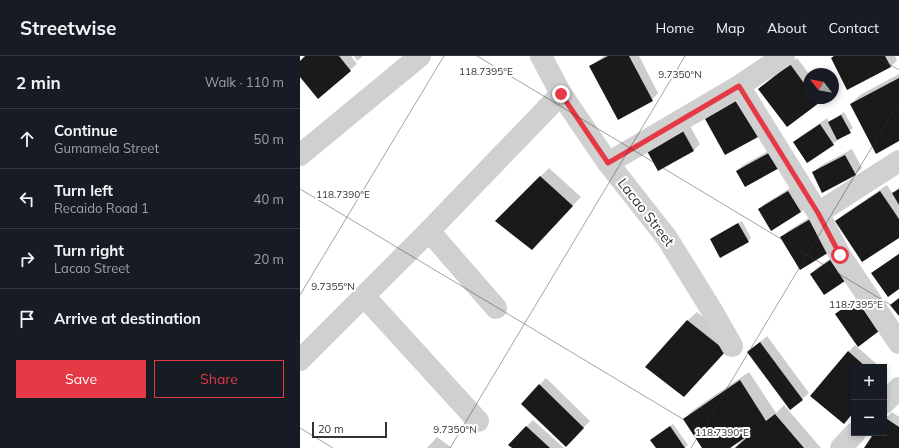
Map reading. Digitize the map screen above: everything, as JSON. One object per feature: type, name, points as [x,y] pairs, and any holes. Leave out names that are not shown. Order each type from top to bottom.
[{"type":"street","points":[[300,155],[420,56]]},
{"type":"street","name":"Lacao Street","points":[[541,56],[561,94],[608,163],[667,238],[732,346]]},
{"type":"street","points":[[608,163],[739,86],[784,56]]},
{"type":"street","points":[[739,86],[818,213],[840,255],[899,343]]},
{"type":"street","points":[[300,360],[429,231],[561,94]]},
{"type":"street","points":[[818,213],[899,161]]},
{"type":"street","points":[[429,231],[496,308]]},
{"type":"street","points":[[364,296],[478,421]]},
{"type":"street","points":[[887,400],[899,388]]},
{"type":"street","points":[[841,448],[852,436]]},
{"type":"building","points":[[305,56],[339,56],[351,71],[318,99],[300,77],[300,61]]},
{"type":"building","points":[[608,56],[629,56],[653,101],[618,120],[589,66]]},
{"type":"building","points":[[834,56],[885,56],[891,67],[847,90],[839,74],[839,68],[836,68],[831,58]]},
{"type":"building","points":[[790,64],[803,82],[803,104],[818,104],[787,127],[758,89]]},
{"type":"building","points":[[899,78],[899,141],[876,154],[850,104]]},
{"type":"building","points":[[738,100],[758,137],[725,155],[705,119]]},
{"type":"building","points":[[841,115],[851,133],[837,140],[828,122]]},
{"type":"building","points":[[820,124],[834,145],[807,163],[793,142]]},
{"type":"building","points":[[683,131],[694,151],[658,171],[647,151]]},
{"type":"building","points":[[774,150],[783,166],[745,187],[736,171]]},
{"type":"building","points":[[845,155],[856,175],[822,193],[812,172]]},
{"type":"building","points":[[540,176],[573,206],[532,250],[495,221]]},
{"type":"building","points":[[899,189],[899,205],[892,193]]},
{"type":"building","points":[[788,191],[801,212],[771,231],[758,209]]},
{"type":"building","points":[[880,191],[899,219],[899,238],[862,262],[835,221]]},
{"type":"building","points":[[812,218],[831,251],[800,270],[780,237]]},
{"type":"building","points":[[738,223],[749,242],[720,258],[710,239]]},
{"type":"building","points":[[899,254],[899,289],[888,297],[871,273]]},
{"type":"building","points":[[833,258],[848,279],[824,295],[810,274]]},
{"type":"building","points":[[860,296],[883,328],[858,347],[835,314]]},
{"type":"building","points":[[899,298],[899,316],[890,305]]},
{"type":"building","points":[[687,320],[726,351],[684,397],[645,367]]},
{"type":"building","points":[[760,342],[803,400],[790,410],[747,352]]},
{"type":"building","points":[[848,351],[863,364],[851,364],[851,416],[844,424],[810,396]]},
{"type":"building","points":[[740,380],[766,421],[775,414],[804,448],[735,448],[752,433],[730,448],[702,448],[683,419]]},
{"type":"building","points":[[539,384],[584,428],[566,447],[521,404]]},
{"type":"building","points":[[887,419],[899,427],[899,448],[864,448],[872,436],[887,436]]},
{"type":"building","points":[[526,426],[550,448],[512,448],[508,445]]},
{"type":"building","points":[[670,426],[685,448],[656,448],[650,440]]},
{"type":"route","points":[[561,94],[608,163],[739,86],[818,213],[840,255]]}]
